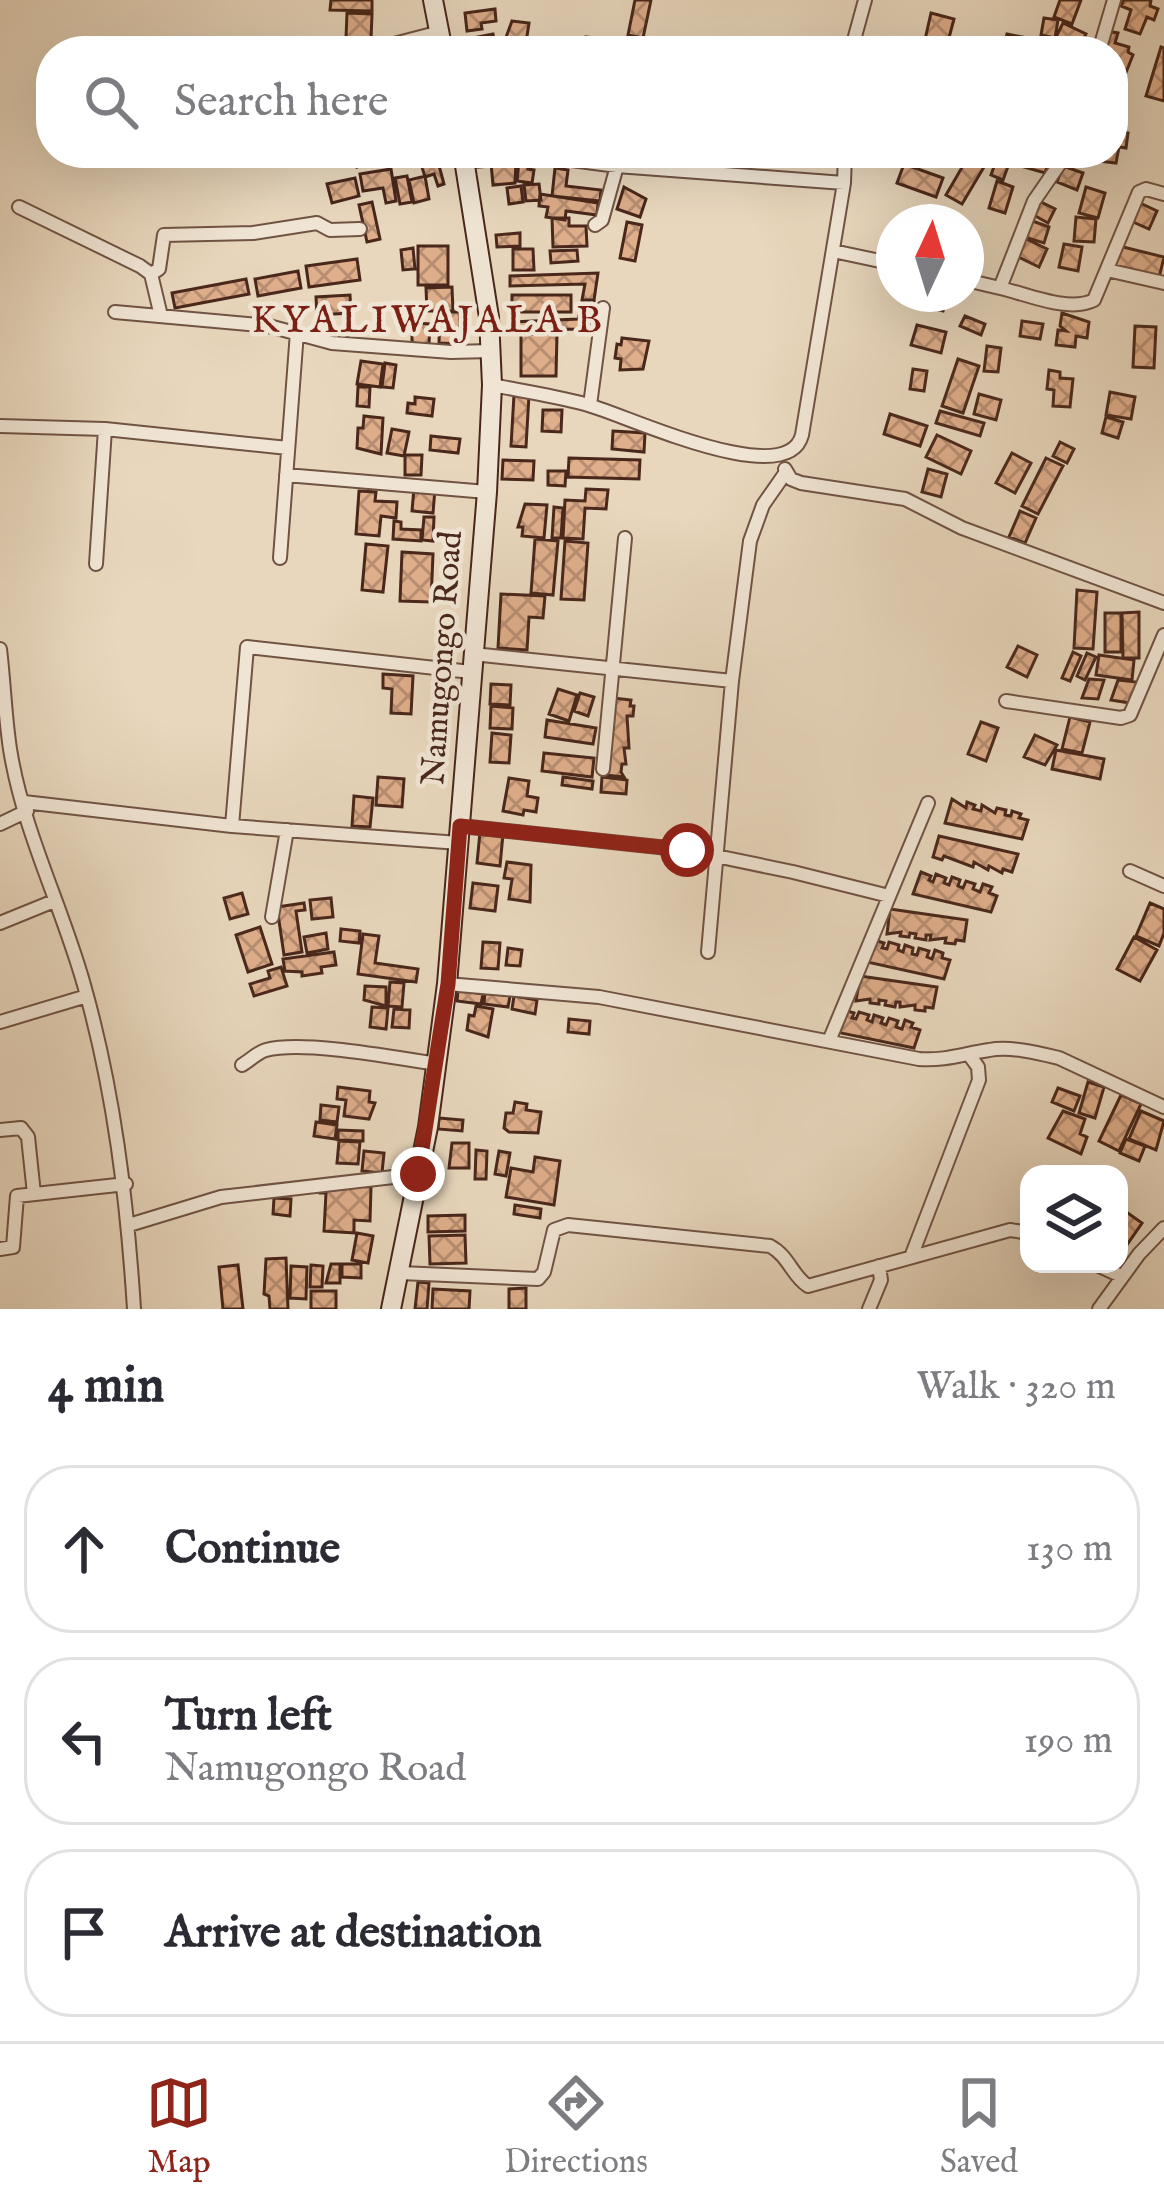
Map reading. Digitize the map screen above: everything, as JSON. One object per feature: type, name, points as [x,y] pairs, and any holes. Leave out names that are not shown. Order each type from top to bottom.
[{"type":"main road","points":[[433,0],[441,36]]},
{"type":"main road","name":"Namugongo Road","points":[[391,1309],[448,984],[487,492],[491,350],[465,168]]},
{"type":"street","points":[[855,36],[866,0]]},
{"type":"street","points":[[1104,36],[1114,0]]},
{"type":"street","points":[[595,225],[602,220],[616,168]]},
{"type":"street","points":[[644,168],[844,183]]},
{"type":"street","points":[[492,385],[590,405],[662,434],[741,452],[780,457],[799,448],[844,168]]},
{"type":"street","points":[[1000,288],[1034,201],[1057,168]]},
{"type":"street","points":[[984,284],[1085,305],[1094,300],[1139,192],[1164,194]]},
{"type":"street","points":[[20,207],[152,274]]},
{"type":"street","points":[[152,274],[159,269],[164,235],[254,233],[317,223],[329,230],[360,229]]},
{"type":"street","points":[[833,251],[876,260]]},
{"type":"street","points":[[1107,270],[1164,283]]},
{"type":"street","points":[[152,274],[161,316]]},
{"type":"street","points":[[590,405],[603,308]]},
{"type":"street","points":[[115,312],[297,332],[332,343],[451,352],[491,350]]},
{"type":"street","points":[[280,558],[297,332]]},
{"type":"street","points":[[0,426],[105,429],[288,448]]},
{"type":"street","points":[[96,564],[105,429]]},
{"type":"street","points":[[780,457],[786,472],[801,483],[905,500],[962,528],[1164,603]]},
{"type":"street","points":[[708,952],[732,682],[754,524],[786,472]]},
{"type":"street","points":[[286,475],[487,492]]},
{"type":"street","points":[[603,769],[625,538]]},
{"type":"street","points":[[1006,700],[1121,718],[1130,715],[1164,635]]},
{"type":"street","points":[[232,826],[247,646],[612,669],[732,682]]},
{"type":"street","points":[[0,649],[5,754],[87,996],[126,1184],[134,1309]]},
{"type":"street","points":[[830,1041],[928,803]]},
{"type":"street","points":[[0,824],[25,807],[287,830],[460,835],[717,856],[889,896]]},
{"type":"street","points":[[272,917],[287,830]]},
{"type":"street","points":[[1130,871],[1164,886]]},
{"type":"street","points":[[0,922],[54,901]]},
{"type":"street","points":[[448,984],[598,997],[919,1059],[946,1061],[1003,1049],[1059,1058],[1164,1107]]},
{"type":"street","points":[[0,1022],[87,996]]},
{"type":"street","points":[[242,1065],[265,1050],[297,1049],[436,1064]]},
{"type":"street","points":[[911,1257],[979,1080],[978,1067],[970,1056]]},
{"type":"street","points":[[0,1130],[21,1128],[28,1137],[34,1194]]},
{"type":"street","points":[[129,1225],[221,1197],[418,1174]]},
{"type":"street","points":[[0,1249],[13,1247],[17,1196],[126,1184]]},
{"type":"street","points":[[400,1273],[538,1279],[554,1231],[568,1225],[770,1246],[781,1252],[798,1280],[808,1286],[1010,1230],[1020,1232]]},
{"type":"street","points":[[1099,1309],[1164,1228]]},
{"type":"street","points":[[869,1309],[880,1280],[879,1266]]},
{"type":"street","points":[[1114,1273],[1121,1276]]},
{"type":"building","points":[[331,0],[372,0],[372,11],[330,10]]},
{"type":"building","points":[[635,0],[651,0],[643,36],[628,35]]},
{"type":"building","points":[[1060,0],[1081,0],[1072,24],[1054,17]]},
{"type":"building","points":[[1124,0],[1151,0],[1150,6],[1158,9],[1154,20],[1147,17],[1140,34],[1125,29],[1131,10],[1121,6]]},
{"type":"building","points":[[495,9],[496,21],[467,31],[465,13]]},
{"type":"building","points":[[347,13],[372,14],[371,36],[346,36]]},
{"type":"building","points":[[931,13],[954,19],[949,36],[926,36]]},
{"type":"building","points":[[1044,18],[1058,20],[1055,36],[1041,35]]},
{"type":"building","points":[[512,21],[529,23],[527,36],[506,36]]},
{"type":"building","points":[[1063,23],[1086,34],[1085,36],[1056,36]]},
{"type":"building","points":[[1164,48],[1164,101],[1146,96]]},
{"type":"building","points":[[422,168],[440,168],[444,184],[438,186],[434,174],[425,177]]},
{"type":"building","points":[[491,168],[516,168],[515,183],[493,185]]},
{"type":"building","points":[[518,168],[534,170],[532,183],[517,181]]},
{"type":"building","points":[[555,168],[568,170],[566,186],[601,190],[600,201],[552,196]]},
{"type":"building","points":[[903,168],[943,178],[936,197],[897,183]]},
{"type":"building","points":[[962,168],[983,168],[962,204],[946,195]]},
{"type":"building","points":[[994,168],[1007,168],[1003,180],[991,175]]},
{"type":"building","points":[[1062,168],[1083,173],[1077,190],[1057,182]]},
{"type":"building","points":[[391,169],[396,201],[386,203],[383,188],[363,191],[360,174]]},
{"type":"building","points":[[407,176],[412,202],[400,204],[395,178]]},
{"type":"building","points":[[425,176],[429,199],[414,203],[409,180]]},
{"type":"building","points":[[355,178],[359,196],[332,203],[327,184]]},
{"type":"building","points":[[997,181],[1013,187],[1005,213],[989,208]]},
{"type":"building","points":[[539,184],[541,200],[526,201],[524,185]]},
{"type":"building","points":[[521,186],[523,202],[509,204],[507,188]]},
{"type":"building","points":[[624,187],[646,199],[640,217],[617,209]]},
{"type":"building","points":[[1086,187],[1105,193],[1098,218],[1079,213]]},
{"type":"building","points":[[540,194],[598,203],[597,215],[566,211],[565,220],[546,217],[548,207],[539,206]]},
{"type":"building","points":[[1037,200],[1055,209],[1048,223],[1030,213]]},
{"type":"building","points":[[372,202],[380,239],[367,242],[359,205]]},
{"type":"building","points":[[1140,203],[1157,211],[1149,229],[1131,221]]},
{"type":"building","points":[[1076,217],[1096,219],[1094,242],[1074,241]]},
{"type":"building","points":[[552,218],[569,218],[569,226],[586,226],[587,246],[553,247]]},
{"type":"building","points":[[1027,219],[1049,227],[1044,243],[1021,236]]},
{"type":"building","points":[[627,222],[642,225],[635,261],[620,258]]},
{"type":"building","points":[[520,233],[520,246],[497,247],[496,235]]},
{"type":"building","points":[[1022,237],[1047,249],[1039,267],[1014,255]]},
{"type":"building","points":[[1064,244],[1082,247],[1078,271],[1059,267]]},
{"type":"building","points":[[418,246],[448,246],[448,285],[418,285]]},
{"type":"building","points":[[1119,246],[1164,257],[1159,278],[1114,267]]},
{"type":"building","points":[[413,248],[415,269],[403,270],[401,250]]},
{"type":"building","points":[[513,249],[533,249],[534,270],[513,270]]},
{"type":"building","points":[[577,250],[578,261],[551,263],[550,251]]},
{"type":"building","points":[[357,259],[360,280],[309,287],[306,266]]},
{"type":"building","points":[[298,271],[301,288],[258,296],[255,279]]},
{"type":"building","points":[[598,273],[594,300],[582,300],[585,284],[510,286],[510,276]]},
{"type":"building","points":[[246,279],[249,294],[175,308],[172,293]]},
{"type":"building","points":[[452,287],[453,311],[427,311],[426,288]]},
{"type":"building","points":[[350,295],[351,313],[317,315],[316,297]]},
{"type":"building","points":[[512,295],[571,295],[571,312],[512,312]]},
{"type":"building","points":[[583,300],[594,301],[588,329],[512,330],[512,322],[578,319]]},
{"type":"building","points":[[440,312],[460,312],[460,344],[439,343]]},
{"type":"building","points":[[1062,313],[1089,322],[1087,338],[1076,336],[1075,347],[1056,345],[1058,330],[1066,331],[1060,326]]},
{"type":"building","points":[[965,316],[985,324],[981,335],[960,326]]},
{"type":"building","points":[[1022,321],[1043,324],[1040,339],[1020,336]]},
{"type":"building","points":[[412,323],[430,324],[429,344],[412,344]]},
{"type":"building","points":[[917,325],[946,332],[941,353],[911,345]]},
{"type":"building","points":[[1135,326],[1156,327],[1154,368],[1133,367]]},
{"type":"building","points":[[521,334],[557,334],[556,376],[521,376]]},
{"type":"building","points":[[622,338],[649,341],[643,369],[620,370],[621,359],[615,358]]},
{"type":"building","points":[[987,346],[1001,348],[998,372],[984,371]]},
{"type":"building","points":[[958,359],[979,366],[963,413],[942,406]]},
{"type":"building","points":[[361,361],[383,364],[380,387],[357,384]]},
{"type":"building","points":[[385,363],[396,365],[393,388],[382,387]]},
{"type":"building","points":[[913,369],[927,371],[924,391],[910,389]]},
{"type":"building","points":[[1049,370],[1060,372],[1060,378],[1073,379],[1070,407],[1053,406],[1054,390],[1047,389]]},
{"type":"building","points":[[358,387],[370,387],[369,407],[357,406]]},
{"type":"building","points":[[1110,392],[1135,397],[1131,419],[1106,415]]},
{"type":"building","points":[[979,394],[1001,400],[996,420],[974,414]]},
{"type":"building","points":[[514,395],[529,395],[526,447],[511,446]]},
{"type":"building","points":[[415,397],[434,399],[432,416],[407,413]]},
{"type":"building","points":[[543,410],[562,410],[561,432],[542,431]]},
{"type":"building","points":[[940,411],[984,423],[980,436],[936,423]]},
{"type":"building","points":[[890,414],[927,426],[920,446],[884,434]]},
{"type":"building","points":[[364,416],[383,418],[381,454],[357,448]]},
{"type":"building","points":[[1106,417],[1123,422],[1118,438],[1102,433]]},
{"type":"building","points":[[392,429],[409,432],[404,456],[387,453]]},
{"type":"building","points":[[613,431],[645,433],[644,452],[612,449]]},
{"type":"building","points":[[937,435],[971,451],[961,474],[926,457]]},
{"type":"building","points":[[431,436],[460,439],[458,453],[430,450]]},
{"type":"building","points":[[1060,442],[1074,449],[1067,463],[1053,456]]},
{"type":"building","points":[[1012,453],[1031,463],[1015,493],[996,483]]},
{"type":"building","points":[[405,455],[422,455],[421,475],[405,475]]},
{"type":"building","points":[[569,458],[640,460],[639,479],[568,477]]},
{"type":"building","points":[[1046,458],[1063,466],[1038,514],[1022,506]]},
{"type":"building","points":[[503,460],[534,461],[533,480],[502,479]]},
{"type":"building","points":[[928,469],[947,474],[941,497],[922,492]]},
{"type":"building","points":[[548,471],[566,471],[565,486],[548,485]]},
{"type":"building","points":[[414,488],[435,489],[433,513],[412,511]]},
{"type":"building","points":[[586,489],[608,490],[606,509],[585,508],[583,539],[563,538],[565,500],[585,501]]},
{"type":"building","points":[[359,491],[376,492],[375,501],[397,502],[396,518],[381,516],[379,536],[356,534]]},
{"type":"building","points":[[525,504],[547,505],[544,538],[522,536],[523,527],[518,527]]},
{"type":"building","points":[[554,507],[563,508],[561,538],[552,538]]},
{"type":"building","points":[[1020,511],[1036,518],[1025,543],[1009,537]]},
{"type":"building","points":[[424,517],[434,517],[433,541],[422,540]]},
{"type":"building","points":[[394,521],[401,522],[401,529],[421,530],[421,541],[393,539]]},
{"type":"building","points":[[535,539],[558,541],[553,595],[531,593]]},
{"type":"building","points":[[565,541],[588,543],[584,600],[561,599]]},
{"type":"building","points":[[366,544],[388,546],[383,592],[362,590]]},
{"type":"building","points":[[402,552],[433,554],[431,602],[400,601]]},
{"type":"building","points":[[1077,590],[1097,592],[1093,649],[1074,648]]},
{"type":"building","points":[[501,594],[545,596],[543,618],[529,617],[527,650],[498,648]]},
{"type":"building","points":[[1139,612],[1139,658],[1123,658],[1122,613]]},
{"type":"building","points":[[1105,613],[1121,613],[1121,652],[1105,652]]},
{"type":"building","points":[[1018,646],[1037,655],[1027,677],[1007,667]]},
{"type":"building","points":[[1073,652],[1081,656],[1070,681],[1062,678]]},
{"type":"building","points":[[1087,653],[1096,657],[1085,680],[1077,676]]},
{"type":"building","points":[[1099,655],[1134,660],[1132,680],[1096,675]]},
{"type":"building","points":[[383,674],[413,676],[411,714],[391,713],[392,689],[383,688]]},
{"type":"building","points":[[1089,679],[1104,680],[1098,699],[1082,698]]},
{"type":"building","points":[[1118,680],[1137,682],[1130,703],[1111,700]]},
{"type":"building","points":[[491,684],[511,685],[510,705],[490,704]]},
{"type":"building","points":[[558,689],[577,695],[569,721],[549,714]]},
{"type":"building","points":[[580,693],[594,697],[588,716],[574,711]]},
{"type":"building","points":[[613,698],[631,700],[634,706],[633,716],[627,716],[624,777],[605,775]]},
{"type":"building","points":[[491,706],[513,708],[512,729],[490,728]]},
{"type":"building","points":[[1070,717],[1090,722],[1082,753],[1062,749]]},
{"type":"building","points":[[547,720],[596,728],[593,744],[545,737]]},
{"type":"building","points":[[981,722],[998,728],[986,761],[968,754]]},
{"type":"building","points":[[492,733],[511,735],[509,763],[490,762]]},
{"type":"building","points":[[1035,735],[1057,745],[1045,765],[1024,757]]},
{"type":"building","points":[[1056,750],[1104,759],[1100,779],[1052,769]]},
{"type":"building","points":[[544,753],[594,758],[592,777],[542,771]]},
{"type":"building","points":[[378,777],[404,779],[402,807],[376,805]]},
{"type":"building","points":[[563,777],[593,781],[592,789],[562,785]]},
{"type":"building","points":[[602,777],[627,780],[626,794],[601,792]]},
{"type":"building","points":[[509,778],[529,781],[527,796],[538,798],[536,812],[503,811]]},
{"type":"building","points":[[354,796],[373,798],[370,827],[352,826]]},
{"type":"building","points":[[952,799],[966,808],[967,802],[981,811],[982,805],[995,813],[997,808],[1006,810],[1005,815],[1021,814],[1019,818],[1028,820],[1022,839],[945,823]]},
{"type":"building","points":[[480,832],[503,834],[500,866],[477,863]]},
{"type":"building","points":[[939,836],[1018,854],[1012,872],[933,857]]},
{"type":"building","points":[[507,862],[531,865],[530,902],[509,899],[512,879],[504,878]]},
{"type":"building","points":[[921,872],[933,882],[936,874],[949,885],[952,877],[963,888],[966,881],[975,884],[973,889],[980,892],[983,884],[992,887],[989,893],[997,896],[991,912],[913,894]]},
{"type":"building","points":[[473,883],[498,886],[495,911],[470,908]]},
{"type":"building","points":[[242,893],[248,914],[230,919],[224,898]]},
{"type":"building","points":[[331,898],[333,917],[312,919],[310,900]]},
{"type":"building","points":[[304,903],[305,910],[296,911],[302,952],[284,955],[277,907]]},
{"type":"building","points":[[1150,903],[1164,909],[1159,946],[1136,936]]},
{"type":"building","points":[[890,909],[967,920],[964,941],[955,944],[945,943],[946,938],[930,940],[931,935],[926,940],[910,933],[909,937],[900,936],[901,932],[887,934]]},
{"type":"building","points":[[260,927],[272,964],[248,972],[236,935]]},
{"type":"building","points":[[341,929],[360,931],[359,943],[340,941]]},
{"type":"building","points":[[326,933],[328,949],[307,953],[304,937]]},
{"type":"building","points":[[363,934],[379,936],[375,963],[418,969],[416,982],[358,974]]},
{"type":"building","points":[[1134,937],[1157,950],[1140,981],[1117,969]]},
{"type":"building","points":[[874,940],[887,949],[889,942],[899,945],[903,952],[905,945],[917,955],[919,948],[929,951],[927,957],[932,959],[935,950],[943,953],[942,958],[950,960],[944,979],[867,962]]},
{"type":"building","points":[[483,942],[500,943],[498,969],[481,968]]},
{"type":"building","points":[[508,948],[522,950],[520,966],[506,965]]},
{"type":"building","points":[[334,952],[336,965],[321,967],[322,973],[302,976],[302,972],[285,971],[283,959]]},
{"type":"building","points":[[281,967],[287,986],[254,996],[250,984],[270,978],[268,971]]},
{"type":"building","points":[[860,976],[937,987],[933,1008],[925,1007],[925,1011],[915,1010],[915,1005],[900,1007],[900,1002],[895,1007],[885,1005],[886,1001],[856,1001]]},
{"type":"building","points":[[390,982],[404,983],[402,1007],[388,1006]]},
{"type":"building","points":[[365,986],[386,987],[386,1006],[364,1000]]},
{"type":"building","points":[[458,990],[483,994],[481,1004],[457,1001]]},
{"type":"building","points":[[485,992],[510,996],[508,1007],[484,1004]]},
{"type":"building","points":[[514,996],[537,1000],[535,1014],[512,1009]]},
{"type":"building","points":[[476,1006],[493,1009],[488,1037],[467,1030]]},
{"type":"building","points":[[372,1007],[388,1008],[386,1029],[370,1027]]},
{"type":"building","points":[[394,1009],[410,1010],[409,1028],[392,1027]]},
{"type":"building","points":[[844,1010],[856,1019],[859,1012],[869,1015],[867,1020],[872,1022],[874,1015],[883,1018],[881,1023],[886,1025],[889,1018],[902,1029],[905,1020],[913,1023],[911,1027],[920,1030],[914,1048],[836,1032]]},
{"type":"building","points":[[569,1019],[590,1021],[589,1034],[568,1032]]},
{"type":"building","points":[[1088,1082],[1104,1087],[1095,1118],[1079,1113]]},
{"type":"building","points":[[338,1087],[370,1091],[369,1102],[375,1103],[369,1119],[344,1116],[346,1100],[337,1099]]},
{"type":"building","points":[[1058,1088],[1080,1096],[1074,1111],[1052,1102]]},
{"type":"building","points":[[1121,1095],[1141,1104],[1119,1151],[1099,1141]]},
{"type":"building","points":[[515,1102],[541,1112],[538,1133],[504,1128],[506,1113],[513,1113]]},
{"type":"building","points":[[321,1105],[339,1107],[337,1122],[320,1120]]},
{"type":"building","points":[[1063,1111],[1085,1119],[1080,1134],[1087,1137],[1081,1154],[1048,1138]]},
{"type":"building","points":[[1141,1111],[1164,1121],[1156,1150],[1129,1139]]},
{"type":"building","points":[[439,1118],[463,1120],[462,1131],[438,1129]]},
{"type":"building","points":[[316,1122],[337,1125],[335,1139],[314,1136]]},
{"type":"building","points":[[338,1130],[363,1131],[363,1141],[338,1140]]},
{"type":"building","points":[[1126,1139],[1145,1146],[1139,1161],[1120,1153]]},
{"type":"building","points":[[339,1141],[360,1142],[358,1164],[337,1163]]},
{"type":"building","points":[[452,1143],[469,1143],[469,1168],[449,1168]]},
{"type":"building","points":[[476,1150],[487,1151],[486,1179],[475,1179]]},
{"type":"building","points":[[364,1151],[384,1153],[382,1173],[362,1171]]},
{"type":"building","points":[[499,1151],[510,1153],[506,1176],[495,1174]]},
{"type":"building","points":[[535,1157],[560,1161],[554,1205],[506,1197],[511,1168],[533,1172]]},
{"type":"building","points":[[320,1184],[371,1187],[370,1221],[354,1220],[354,1233],[324,1231],[326,1193],[320,1193]]},
{"type":"building","points":[[274,1198],[291,1199],[290,1216],[273,1214]]},
{"type":"building","points":[[515,1205],[541,1209],[540,1218],[514,1214]]},
{"type":"building","points":[[1128,1213],[1142,1223],[1128,1243]]},
{"type":"building","points":[[465,1215],[465,1231],[428,1232],[428,1216]]},
{"type":"building","points":[[357,1233],[373,1236],[368,1263],[352,1260]]},
{"type":"building","points":[[465,1235],[466,1263],[430,1264],[429,1236]]},
{"type":"building","points":[[286,1258],[288,1309],[270,1309],[269,1296],[264,1294],[266,1259]]},
{"type":"building","points":[[331,1264],[340,1264],[340,1283],[326,1283]]},
{"type":"building","points":[[342,1264],[361,1264],[361,1278],[342,1277]]},
{"type":"building","points":[[238,1265],[243,1309],[223,1309],[219,1267]]},
{"type":"building","points":[[311,1265],[323,1266],[322,1287],[310,1287]]},
{"type":"building","points":[[291,1266],[307,1267],[306,1299],[290,1298]]},
{"type":"building","points":[[418,1282],[429,1283],[427,1309],[415,1309]]},
{"type":"building","points":[[526,1288],[526,1309],[509,1309],[509,1289]]},
{"type":"building","points":[[433,1289],[470,1291],[469,1309],[432,1309]]},
{"type":"building","points":[[311,1291],[336,1291],[336,1309],[311,1309]]},
{"type":"district","name":"KYALIWAJALA B","points":[[428,321]]},
{"type":"route","points":[[418,1174],[448,984],[460,826],[687,850]]}]
